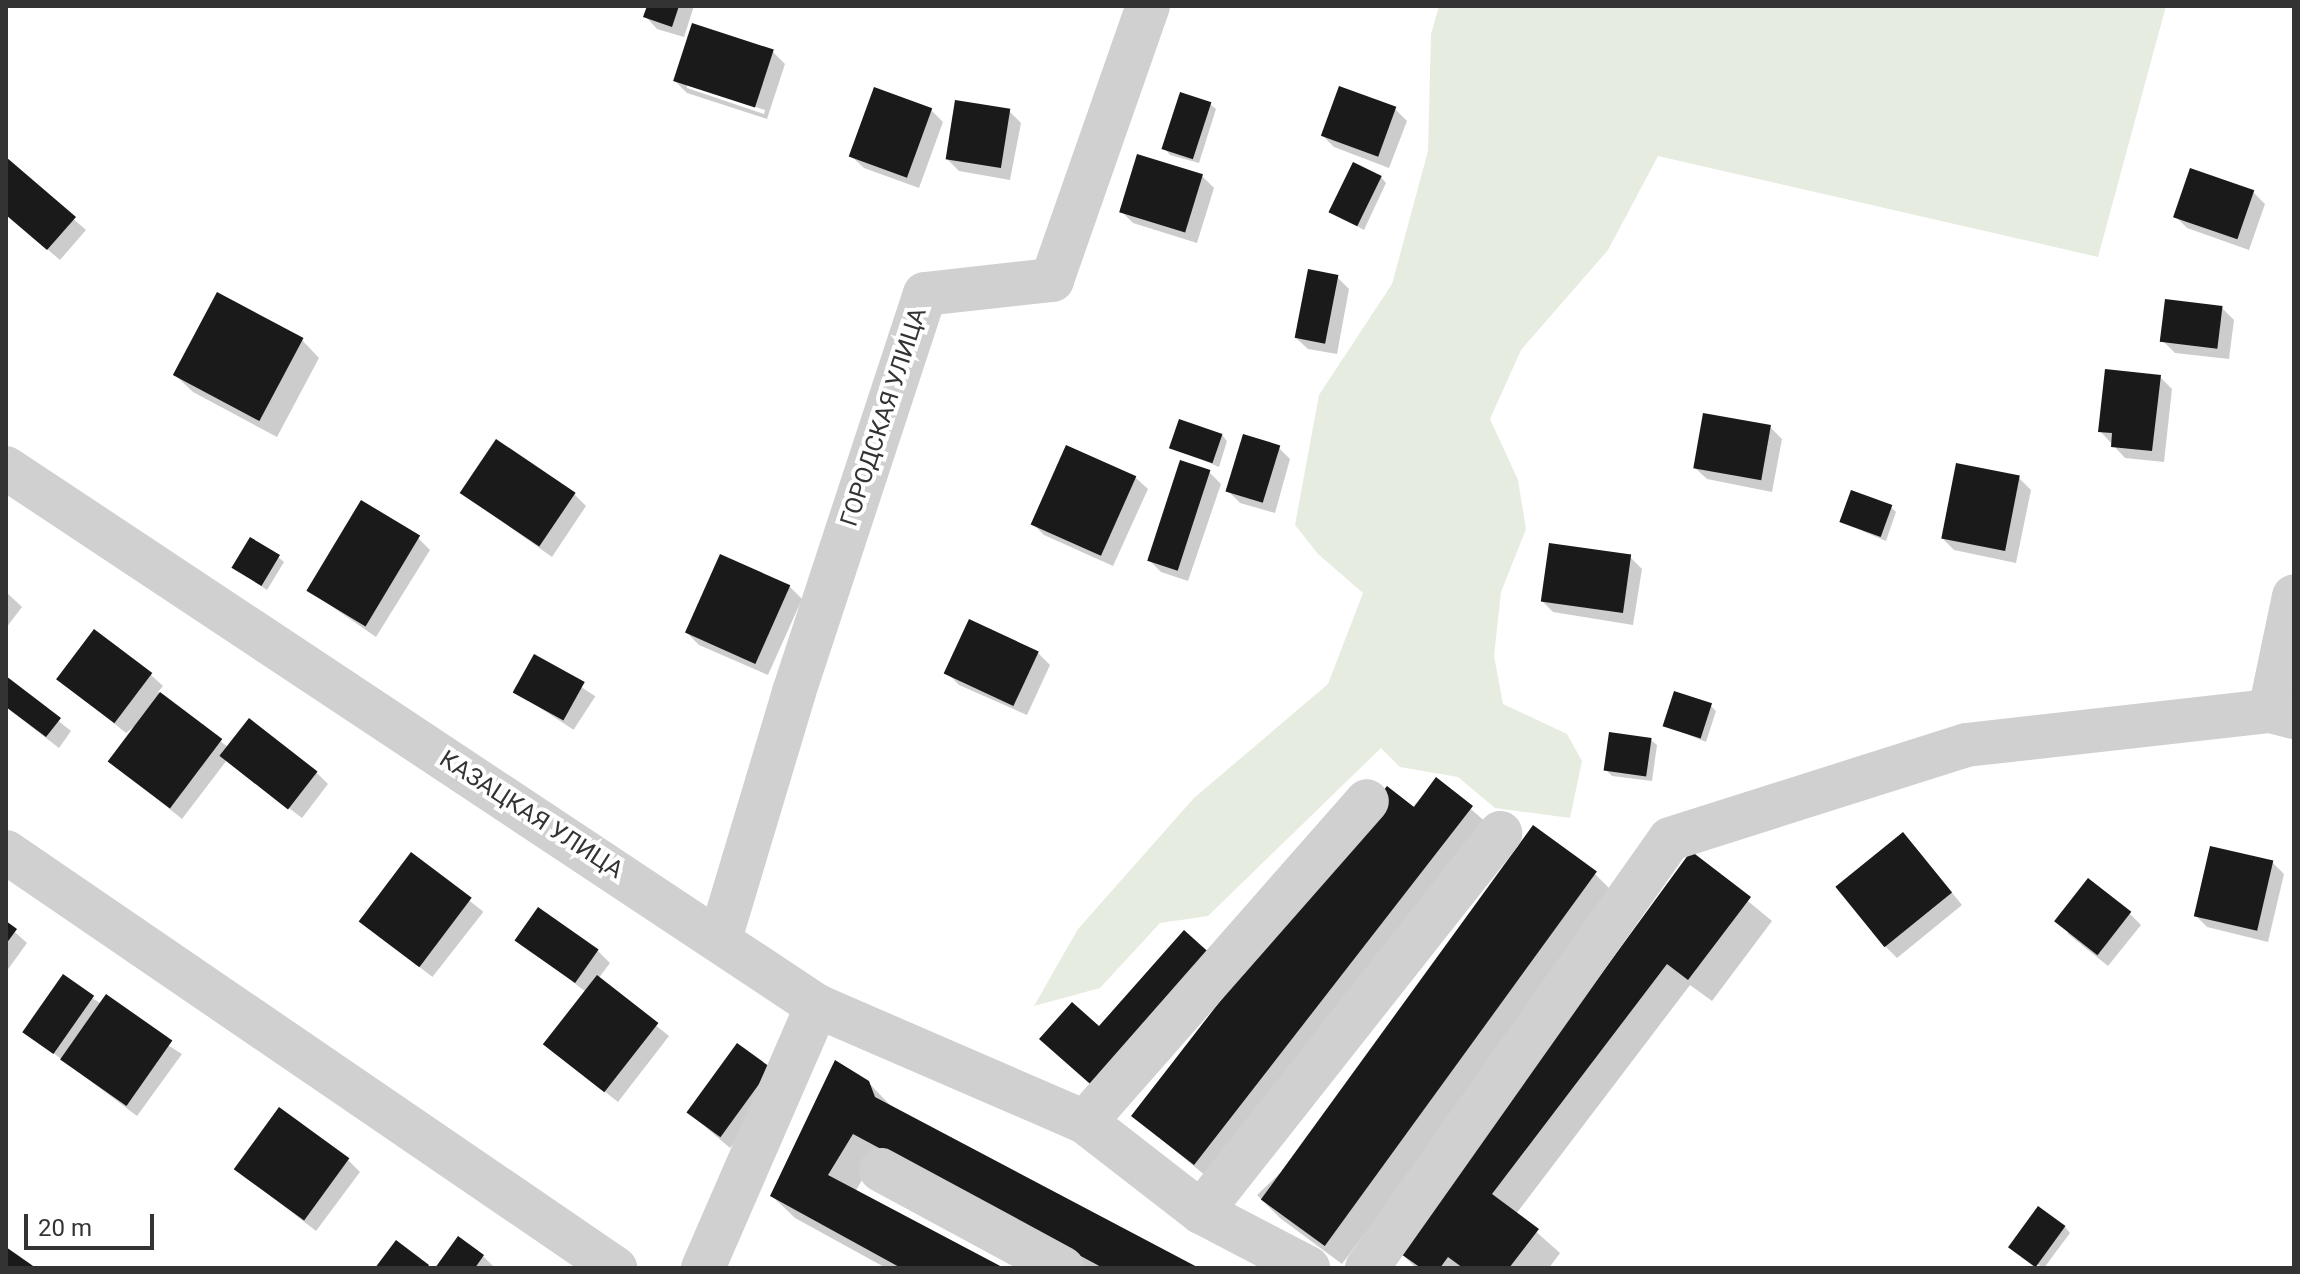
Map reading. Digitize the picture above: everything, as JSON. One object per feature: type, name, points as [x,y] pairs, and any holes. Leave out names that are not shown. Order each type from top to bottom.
[{"type":"street","name":"ГОРОДСКАЯ УЛИЦА","points":[[720,939],[794,692],[925,294],[1052,280],[1148,6]]},
{"type":"street","name":"КАЗАЦКАЯ УЛИЦА","points":[[6,468],[817,1006],[1085,1122],[1201,1212],[1308,1268]]},
{"type":"street","points":[[1367,1268],[1670,839],[1966,745],[2282,714],[2294,596]]},
{"type":"street","points":[[1085,1122],[1367,801]]},
{"type":"street","points":[[1201,1212],[1500,833]]},
{"type":"street","points":[[6,852],[615,1268]]},
{"type":"street","points":[[703,1268],[817,1006]]},
{"type":"street","points":[[881,1170],[1062,1268]]},
{"type":"shaded area","points":[[1439,6],[2166,6],[2098,257],[1658,156],[1608,250],[1521,350],[1490,419],[1518,480],[1526,529],[1501,592],[1494,656],[1503,704],[1567,734],[1582,761],[1570,818],[1495,808],[1458,777],[1400,767],[1381,748],[1208,916],[1160,923],[1100,988],[1034,1006],[1078,929],[1194,798],[1328,684],[1363,593],[1318,554],[1295,525],[1319,395],[1392,284],[1428,151],[1431,34]]},
{"type":"building","points":[[647,6],[679,6],[672,27],[643,17]]},
{"type":"building","points":[[692,23],[774,50],[755,108],[673,81]]},
{"type":"building","points":[[1339,86],[1396,107],[1378,157],[1321,136]]},
{"type":"building","points":[[874,87],[932,108],[907,178],[849,157]]},
{"type":"building","points":[[1180,92],[1211,102],[1193,159],[1161,149]]},
{"type":"building","points":[[955,100],[1010,109],[1001,168],[946,159]]},
{"type":"building","points":[[1137,154],[1203,174],[1185,233],[1119,212]]},
{"type":"building","points":[[6,157],[76,217],[47,250],[6,215]]},
{"type":"building","points":[[1353,162],[1382,176],[1357,226],[1328,212]]},
{"type":"building","points":[[2190,168],[2254,190],[2237,239],[2173,217]]},
{"type":"building","points":[[1308,269],[1338,275],[1325,344],[1295,338]]},
{"type":"building","points":[[217,292],[304,338],[259,421],[173,375]]},
{"type":"building","points":[[2165,299],[2223,306],[2217,349],[2160,342]]},
{"type":"building","points":[[2105,369],[2161,375],[2152,451],[2111,447],[2112,433],[2098,432]]},
{"type":"building","points":[[1703,413],[1771,425],[1761,480],[1693,468]]},
{"type":"building","points":[[1179,419],[1222,434],[1212,463],[1169,448]]},
{"type":"building","points":[[1243,434],[1280,445],[1263,503],[1225,491]]},
{"type":"building","points":[[496,439],[576,493],[539,547],[460,493]]},
{"type":"building","points":[[1066,445],[1136,476],[1101,556],[1031,524]]},
{"type":"building","points":[[1180,460],[1210,470],[1178,571],[1147,561]]},
{"type":"building","points":[[1956,463],[2020,475],[2005,551],[1941,539]]},
{"type":"building","points":[[1851,490],[1892,505],[1881,537],[1839,522]]},
{"type":"building","points":[[361,500],[420,536],[366,626],[306,591]]},
{"type":"building","points":[[250,537],[280,555],[261,586],[231,568]]},
{"type":"building","points":[[1549,543],[1631,555],[1623,613],[1541,601]]},
{"type":"building","points":[[720,554],[790,585],[755,664],[685,633]]},
{"type":"building","points":[[969,619],[1039,652],[1013,706],[944,673]]},
{"type":"building","points":[[94,629],[152,673],[114,723],[56,679]]},
{"type":"building","points":[[534,654],[585,682],[563,721],[513,692]]},
{"type":"building","points":[[6,676],[61,718],[46,737],[6,707]]},
{"type":"building","points":[[1674,691],[1712,703],[1701,739],[1663,726]]},
{"type":"building","points":[[160,692],[222,739],[170,808],[108,761]]},
{"type":"building","points":[[249,718],[318,772],[288,809],[219,756]]},
{"type":"building","points":[[1609,732],[1652,738],[1646,777],[1604,771]]},
{"type":"building","points":[[1436,777],[1473,806],[1194,1165],[1131,1116],[1387,786],[1414,807]]},
{"type":"building","points":[[1533,825],[1597,871],[1325,1246],[1261,1200]]},
{"type":"building","points":[[1903,832],[1952,893],[1884,947],[1835,887]]},
{"type":"building","points":[[2210,846],[2273,861],[2257,931],[2194,916]]},
{"type":"building","points":[[1691,851],[1751,897],[1688,980],[1667,964],[1492,1194],[1539,1229],[1509,1268],[1463,1268],[1448,1257],[1440,1268],[1421,1268],[1398,1252]]},
{"type":"building","points":[[411,852],[472,898],[419,967],[359,921]]},
{"type":"building","points":[[2088,878],[2131,912],[2097,955],[2054,921]]},
{"type":"building","points":[[538,907],[599,949],[575,983],[514,941]]},
{"type":"building","points":[[6,921],[17,929],[6,944]]},
{"type":"building","points":[[1184,930],[1215,958],[1097,1090],[1039,1039],[1072,1002],[1099,1026]]},
{"type":"building","points":[[63,974],[94,996],[53,1054],[22,1032]]},
{"type":"building","points":[[597,975],[658,1023],[604,1092],[543,1044]]},
{"type":"building","points":[[106,994],[172,1040],[126,1106],[60,1060]]},
{"type":"building","points":[[737,1043],[771,1068],[720,1137],[686,1113]]},
{"type":"building","points":[[835,1060],[869,1081],[875,1097],[1199,1268],[1103,1268],[853,1134],[828,1175],[1004,1268],[901,1268],[770,1196]]},
{"type":"building","points":[[279,1107],[349,1158],[304,1220],[234,1169]]},
{"type":"building","points":[[2038,1206],[2066,1226],[2036,1267],[2008,1247]]},
{"type":"building","points":[[458,1236],[484,1255],[475,1268],[435,1268]]},
{"type":"building","points":[[396,1240],[429,1265],[427,1268],[375,1268]]},
{"type":"building","points":[[6,1247],[36,1268],[6,1268]]}]
